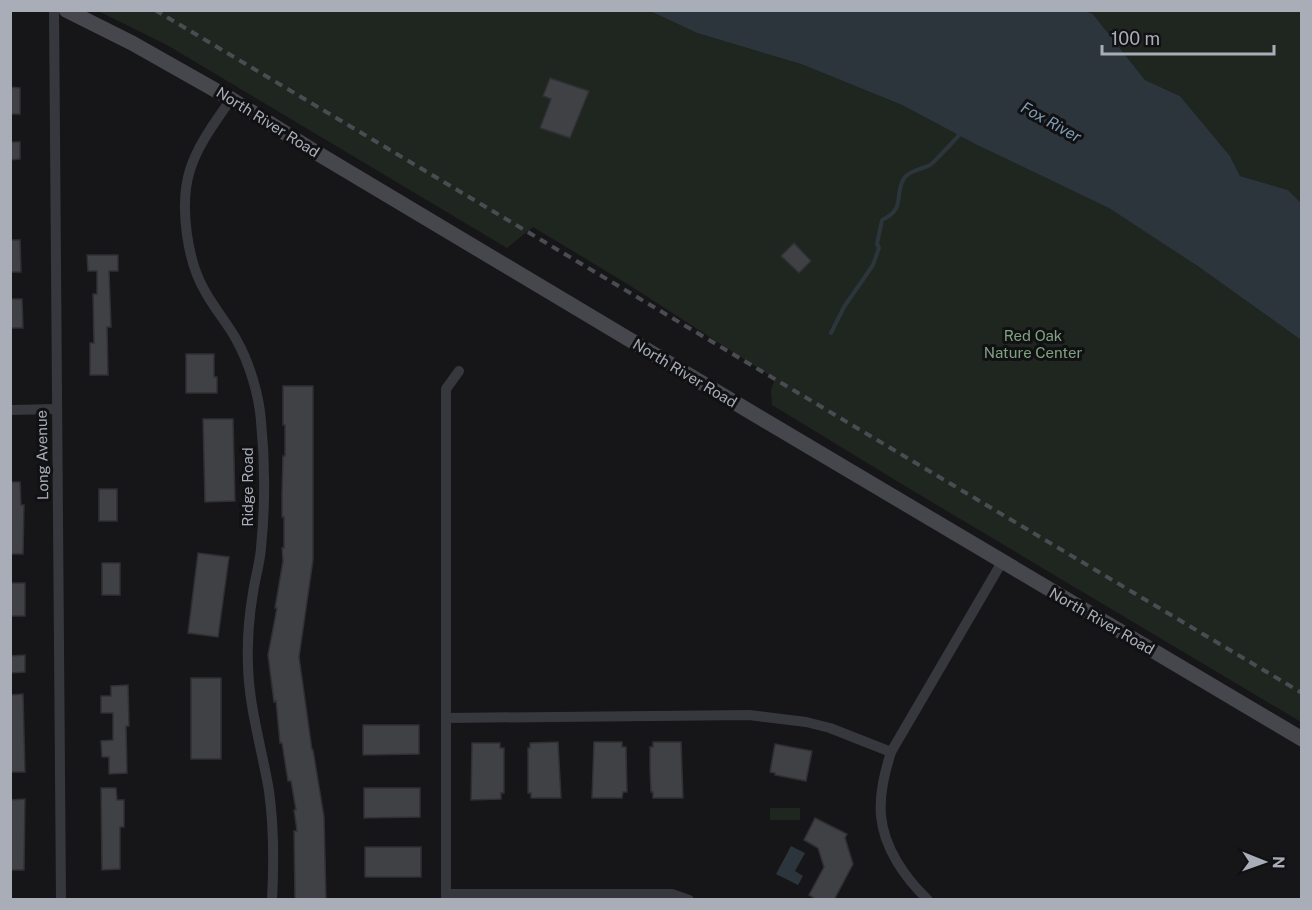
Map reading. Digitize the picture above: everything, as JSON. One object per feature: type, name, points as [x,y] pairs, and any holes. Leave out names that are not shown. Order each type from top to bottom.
[{"type":"main road","name":"North River Road","points":[[66,10],[132,43],[231,99],[1002,562],[1302,739]]},
{"type":"street","name":"Long Avenue","points":[[54,10],[61,900]]},
{"type":"street","name":"Ridge Road","points":[[231,99],[197,153],[190,171],[186,224],[191,259],[197,276],[236,339],[256,392],[261,420],[262,540],[253,595],[248,665],[249,688],[273,824],[272,900]]},
{"type":"street","points":[[459,371],[446,389],[446,897],[672,894],[689,900]]},
{"type":"street","points":[[10,410],[56,409]]},
{"type":"street","points":[[928,900],[905,875],[887,840],[881,816],[883,783],[891,752],[1002,562]]},
{"type":"street","points":[[446,718],[750,715],[806,722],[830,728],[891,752]]},
{"type":"green space","name":"Red Oak Nature Center","points":[[98,11],[650,11],[697,33],[801,64],[902,105],[977,145],[1110,208],[1199,267],[1301,340],[1301,722],[772,405],[771,390],[775,379],[629,285],[533,227],[507,248],[167,45]]},
{"type":"green space","points":[[1082,11],[1301,11],[1301,203],[1288,190],[1240,176],[1230,156],[1180,96],[1145,80],[1093,14]]},
{"type":"green space","points":[[770,808],[800,808],[800,820],[770,820]]},
{"type":"water","name":"Fox River","points":[[1082,10],[1093,14],[1145,80],[1180,96],[1230,156],[1240,176],[1288,190],[1301,203],[1301,340],[1199,267],[1109,208],[977,145],[902,105],[801,64],[697,33],[650,11]]},
{"type":"water","points":[[791,846],[805,853],[795,871],[803,876],[798,885],[776,874]]},
{"type":"building","points":[[550,78],[589,91],[570,138],[540,128],[551,99],[543,96]]},
{"type":"building","points":[[10,87],[20,88],[20,114],[10,114]]},
{"type":"building","points":[[10,142],[20,142],[20,159],[10,160]]},
{"type":"building","points":[[10,240],[20,240],[21,272],[10,272]]},
{"type":"building","points":[[794,243],[811,261],[799,273],[781,256]]},
{"type":"building","points":[[87,255],[118,255],[118,271],[109,271],[111,327],[107,327],[108,375],[90,375],[90,343],[94,343],[93,294],[97,294],[97,271],[88,271]]},
{"type":"building","points":[[10,299],[22,299],[23,328],[10,328]]},
{"type":"building","points":[[186,354],[214,354],[217,393],[186,393]]},
{"type":"building","points":[[283,386],[313,386],[313,560],[299,657],[324,817],[326,900],[295,900],[294,831],[297,831],[294,810],[296,810],[291,781],[288,781],[282,743],[280,743],[268,655],[277,608],[275,608],[283,561],[282,548],[284,548],[284,517],[282,517],[283,456],[285,456]]},
{"type":"building","points":[[203,419],[233,419],[235,501],[205,502]]},
{"type":"building","points":[[10,482],[20,482],[21,505],[24,505],[23,554],[10,554]]},
{"type":"building","points":[[99,489],[117,489],[117,521],[99,521]]},
{"type":"building","points":[[198,553],[229,557],[218,637],[188,633]]},
{"type":"building","points":[[102,563],[120,563],[120,595],[102,595]]},
{"type":"building","points":[[10,583],[25,583],[25,616],[10,616]]},
{"type":"building","points":[[25,655],[25,672],[10,673],[10,656]]},
{"type":"building","points":[[191,678],[221,678],[221,759],[191,759]]},
{"type":"building","points":[[128,685],[127,773],[109,774],[109,757],[102,757],[101,741],[113,740],[113,713],[101,713],[101,696],[111,696],[111,686]]},
{"type":"building","points":[[23,694],[25,772],[10,772],[10,695]]},
{"type":"building","points":[[363,725],[419,725],[419,754],[363,755]]},
{"type":"building","points":[[558,742],[561,798],[531,798],[531,793],[528,793],[530,743]]},
{"type":"building","points":[[594,742],[622,742],[622,747],[626,747],[627,792],[623,792],[622,798],[592,798]]},
{"type":"building","points":[[653,742],[681,742],[683,798],[653,798],[650,747],[653,747]]},
{"type":"building","points":[[472,743],[500,743],[500,748],[504,748],[504,793],[501,793],[501,799],[471,800]]},
{"type":"building","points":[[775,744],[812,751],[806,781],[770,772]]},
{"type":"building","points":[[101,788],[116,788],[117,800],[124,800],[124,827],[120,827],[120,869],[102,870]]},
{"type":"building","points":[[364,788],[420,788],[420,817],[364,818]]},
{"type":"building","points":[[25,799],[24,870],[10,870],[10,800]]},
{"type":"building","points":[[815,818],[847,834],[845,838],[853,864],[834,900],[817,900],[809,895],[824,867],[818,848],[804,840]]},
{"type":"building","points":[[365,847],[421,847],[421,877],[365,877]]},
{"type":"waterway","points":[[831,333],[844,307],[873,265],[879,248],[877,244],[882,220],[890,216],[897,206],[905,177],[930,165],[959,135]]},
{"type":"railway","points":[[155,10],[1302,693]]}]
